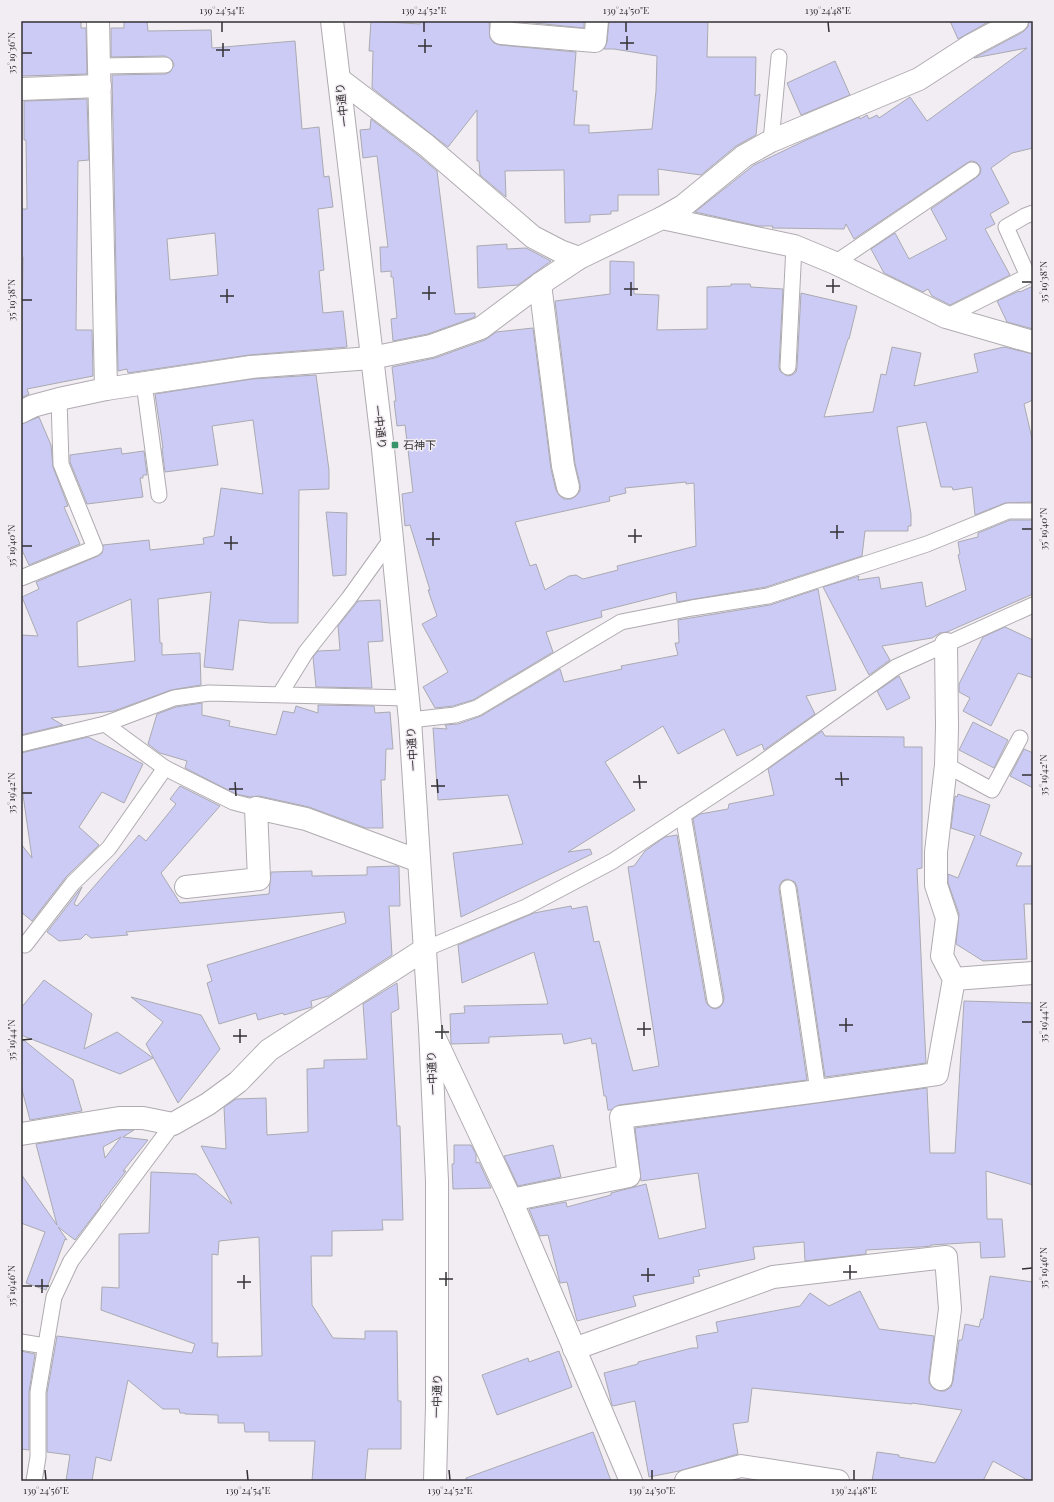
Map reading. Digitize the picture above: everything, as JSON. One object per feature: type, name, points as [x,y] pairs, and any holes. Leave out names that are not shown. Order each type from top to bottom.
[{"type":"street","points":[[98,21],[106,389]]},
{"type":"street","name":"一中通り","points":[[332,21],[383,449],[410,720],[430,1028],[437,1204],[437,1406],[435,1481]]},
{"type":"street","points":[[502,21],[501,33],[595,41],[597,21]]},
{"type":"street","points":[[21,412],[33,406],[59,399],[144,383],[251,367],[371,358],[431,346],[481,328],[540,284],[580,258],[662,218],[683,206],[744,156],[771,141],[919,80],[970,46],[1017,21]]},
{"type":"street","points":[[21,88],[99,76]]},
{"type":"street","points":[[339,79],[426,145],[532,237],[560,251],[580,258]]},
{"type":"street","points":[[662,218],[794,246],[835,263],[946,317],[1033,342]]},
{"type":"street","points":[[540,284],[563,466],[568,487]]},
{"type":"street","points":[[511,1200],[629,1176],[621,1117],[937,1074],[954,979],[942,956],[947,918],[936,885],[936,852],[946,765],[946,644]]},
{"type":"street","points":[[186,887],[259,879],[256,808],[306,819],[419,861]]},
{"type":"street","points":[[21,1133],[119,1118],[143,1118],[173,1124],[208,1104],[238,1082],[269,1050],[425,949]]},
{"type":"street","points":[[954,979],[1033,973]]},
{"type":"street","points":[[430,1028],[511,1200],[631,1481]]},
{"type":"street","points":[[574,1349],[773,1277],[946,1257],[950,1309],[940,1379]]},
{"type":"street","points":[[686,1481],[741,1466],[838,1481]]},
{"type":"lane","points":[[771,141],[779,57]]},
{"type":"lane","points":[[99,76],[165,65]]},
{"type":"lane","points":[[835,263],[972,170]]},
{"type":"lane","points":[[946,317],[1028,276],[1006,227],[1033,213]]},
{"type":"lane","points":[[788,367],[794,246]]},
{"type":"lane","points":[[144,383],[160,495]]},
{"type":"lane","points":[[21,578],[95,548],[61,464],[59,399]]},
{"type":"lane","points":[[410,720],[455,715],[477,708],[621,622],[692,608],[768,596],[927,544],[1008,511],[1033,511]]},
{"type":"lane","points":[[280,694],[306,652],[349,598],[392,538]]},
{"type":"lane","points":[[425,949],[526,907],[613,862],[756,767],[896,667],[1033,605]]},
{"type":"lane","points":[[21,744],[105,724],[174,698],[210,693],[408,698]]},
{"type":"lane","points":[[105,724],[165,768],[232,802],[256,808]]},
{"type":"lane","points":[[946,765],[992,790],[1020,738]]},
{"type":"lane","points":[[25,945],[73,883],[109,848],[165,768]]},
{"type":"lane","points":[[683,815],[715,1000]]},
{"type":"lane","points":[[788,888],[818,1091]]},
{"type":"lane","points":[[34,1481],[38,1457],[38,1392],[54,1297],[71,1261],[173,1124]]},
{"type":"lane","points":[[21,1342],[45,1346]]},
{"type":"building","points":[[21,21],[81,21],[81,28],[86,28],[87,74],[21,76]]},
{"type":"building","points":[[124,21],[147,21],[148,31],[211,30],[212,48],[295,41],[302,129],[319,127],[324,177],[329,176],[333,207],[318,209],[324,270],[319,271],[323,313],[343,311],[347,347],[249,355],[128,373],[127,369],[118,371],[112,75],[165,74],[170,72],[174,65],[172,60],[165,56],[111,57],[111,28],[124,28]],"holes":[[[215,233],[218,275],[170,280],[167,239]]]},
{"type":"building","points":[[371,21],[420,24],[420,21],[489,21],[490,38],[494,43],[500,45],[576,52],[573,91],[577,91],[574,125],[589,125],[589,133],[652,129],[656,91],[657,56],[614,49],[604,49],[607,42],[609,21],[708,21],[707,57],[756,57],[755,96],[760,94],[756,135],[736,146],[701,175],[658,169],[659,195],[618,195],[618,211],[611,211],[611,214],[590,215],[590,222],[565,223],[564,170],[505,171],[506,197],[480,175],[479,161],[477,161],[477,110],[448,147],[372,88],[373,51],[369,51]]},
{"type":"building","points":[[514,21],[584,21],[584,28]]},
{"type":"building","points":[[950,21],[990,21],[958,39]]},
{"type":"building","points":[[1029,21],[1033,21],[1033,148],[1012,153],[991,168],[1009,203],[990,214],[995,224],[985,229],[1010,275],[950,305],[932,296],[928,289],[923,292],[884,273],[871,249],[895,233],[909,259],[947,239],[931,209],[980,174],[981,169],[979,165],[976,162],[971,161],[854,239],[846,224],[844,229],[772,228],[773,226],[758,226],[695,212],[754,165],[859,117],[860,119],[867,115],[869,119],[877,115],[879,118],[910,97],[927,121],[1027,48],[974,58],[1023,32],[1028,27]]},
{"type":"building","points":[[835,61],[850,95],[801,115],[787,83]]},
{"type":"building","points":[[87,99],[89,160],[78,161],[76,330],[92,330],[93,376],[27,389],[29,394],[21,398],[23,257],[21,257],[21,209],[27,209],[24,101]]},
{"type":"building","points":[[371,119],[437,171],[455,314],[475,313],[475,317],[428,334],[393,341],[391,319],[397,318],[393,277],[391,277],[391,271],[381,272],[380,247],[388,247],[377,156],[363,158],[360,130],[370,129]]},
{"type":"building","points":[[507,244],[507,249],[526,248],[551,261],[518,285],[478,288],[477,246]]},
{"type":"building","points":[[610,261],[634,262],[634,294],[659,295],[657,330],[707,329],[707,287],[731,286],[731,284],[750,284],[751,287],[783,289],[779,367],[780,371],[787,376],[796,372],[797,367],[801,293],[857,306],[849,339],[824,417],[873,412],[881,374],[886,375],[892,347],[921,353],[914,386],[978,372],[974,354],[1004,347],[1033,354],[1033,400],[1024,404],[1033,443],[1033,502],[1005,503],[975,515],[972,487],[953,490],[952,487],[941,487],[926,422],[897,427],[911,514],[911,526],[908,526],[908,531],[865,531],[862,556],[766,587],[677,602],[676,592],[601,611],[602,617],[546,632],[553,652],[473,700],[453,706],[435,708],[423,687],[448,672],[422,624],[437,616],[428,590],[430,590],[410,525],[405,526],[402,494],[413,492],[405,425],[397,426],[392,367],[435,358],[485,340],[496,332],[533,328],[551,469],[556,490],[559,495],[564,499],[571,499],[580,491],[580,484],[575,464],[555,301],[610,294]],"holes":[[[686,482],[686,484],[694,483],[696,546],[617,566],[618,570],[583,579],[576,575],[569,576],[545,590],[536,564],[530,566],[515,522],[610,501],[609,497],[626,493],[625,488]]]},
{"type":"building","points":[[1033,286],[1033,329],[1007,322],[997,301]]},
{"type":"building","points":[[316,375],[329,470],[329,489],[299,490],[298,623],[270,623],[239,620],[233,670],[204,667],[211,592],[158,599],[162,655],[200,653],[201,685],[171,690],[114,711],[51,718],[63,725],[21,735],[21,635],[38,636],[22,597],[39,589],[36,582],[98,556],[102,553],[103,545],[149,540],[150,550],[204,544],[203,538],[214,536],[221,488],[263,494],[253,420],[212,426],[218,465],[165,472],[155,394],[252,379]],"holes":[[[131,599],[135,661],[78,667],[77,622]]]},
{"type":"building","points":[[39,417],[51,445],[53,467],[68,506],[64,507],[80,544],[29,565],[21,548],[21,424]]},
{"type":"building","points":[[121,448],[122,454],[144,451],[147,475],[143,475],[143,478],[140,478],[143,497],[87,504],[70,462],[70,455]]},
{"type":"building","points":[[326,512],[347,513],[346,575],[333,576]]},
{"type":"building","points":[[1010,520],[1033,520],[1033,594],[947,632],[940,633],[932,638],[882,646],[890,660],[869,675],[823,587],[859,576],[858,580],[879,577],[881,589],[922,582],[926,607],[966,590],[958,555],[960,554],[958,542],[978,537],[978,533]]},
{"type":"building","points":[[818,589],[836,690],[806,696],[815,714],[764,750],[762,744],[737,756],[724,729],[678,754],[663,726],[605,762],[635,810],[568,852],[590,849],[592,854],[461,917],[453,853],[523,844],[508,795],[438,800],[433,728],[447,729],[445,725],[458,724],[481,716],[560,669],[564,682],[622,669],[621,666],[678,655],[675,643],[679,643],[678,620],[770,605]]},
{"type":"building","points":[[380,600],[383,641],[368,642],[372,688],[316,687],[313,657],[318,651],[340,650],[338,626],[358,601]]},
{"type":"building","points":[[1005,627],[1033,640],[1033,678],[1018,673],[991,726],[963,711],[970,698],[959,692],[959,684],[983,637]]},
{"type":"building","points":[[899,676],[910,698],[887,710],[877,691]]},
{"type":"building","points":[[202,703],[202,715],[230,721],[229,726],[276,735],[283,711],[294,713],[296,706],[318,713],[318,705],[374,706],[375,713],[390,712],[393,749],[386,749],[385,780],[381,780],[383,828],[366,828],[309,807],[259,796],[250,797],[236,794],[185,768],[187,761],[160,753],[148,744],[157,714],[176,707]]},
{"type":"building","points":[[973,722],[1008,740],[994,768],[959,750]]},
{"type":"building","points":[[822,731],[825,736],[904,737],[904,747],[922,747],[922,868],[917,869],[926,1063],[825,1077],[797,887],[795,882],[787,879],[782,881],[779,889],[807,1080],[619,1105],[611,1110],[608,1110],[606,1096],[604,1096],[596,1043],[592,1044],[591,1038],[564,1044],[562,1034],[489,1037],[489,1043],[451,1044],[450,1014],[465,1013],[464,1006],[548,1004],[534,952],[462,983],[458,945],[534,913],[571,906],[572,909],[587,906],[594,942],[599,941],[633,1071],[659,1066],[628,867],[634,866],[645,851],[665,837],[677,835],[706,1002],[712,1008],[716,1009],[720,1007],[724,998],[693,819],[700,814],[728,809],[729,804],[774,795],[768,769]]},
{"type":"building","points":[[88,737],[143,764],[124,803],[102,792],[79,827],[99,845],[66,877],[32,921],[21,912],[21,844],[32,858],[21,781],[21,753]]},
{"type":"building","points":[[1024,749],[1033,753],[1033,788],[1010,776]]},
{"type":"building","points":[[180,786],[220,806],[161,873],[180,903],[269,894],[271,872],[312,871],[312,876],[367,875],[367,867],[396,866],[399,867],[400,906],[389,906],[392,955],[329,996],[311,1001],[312,1007],[284,1015],[283,1013],[258,1020],[256,1013],[219,1024],[207,983],[212,981],[207,965],[346,923],[344,912],[126,932],[128,935],[91,938],[86,934],[81,939],[59,941],[47,932],[82,887],[74,904],[77,906],[139,835],[146,841],[176,804],[170,799]]},
{"type":"building","points":[[958,794],[990,805],[980,835],[1022,853],[1016,866],[1033,866],[1033,904],[1024,904],[1027,959],[983,961],[956,944],[959,914],[948,883],[948,874],[958,878],[975,836],[951,828],[955,796],[957,797]]},
{"type":"building","points":[[44,980],[92,1014],[84,1049],[117,1032],[153,1058],[120,1074],[21,1035],[21,1008]]},
{"type":"building","points":[[397,983],[399,1009],[391,1013],[397,1126],[400,1126],[403,1220],[382,1220],[383,1230],[332,1231],[332,1256],[311,1256],[312,1305],[333,1338],[365,1339],[365,1331],[397,1331],[398,1401],[401,1401],[401,1449],[368,1449],[365,1481],[312,1481],[315,1441],[269,1441],[269,1432],[245,1432],[244,1423],[218,1423],[218,1415],[185,1414],[180,1413],[179,1409],[163,1409],[128,1380],[111,1461],[96,1457],[92,1481],[66,1481],[70,1455],[47,1452],[47,1393],[57,1336],[192,1353],[195,1344],[101,1310],[102,1287],[119,1288],[119,1234],[149,1233],[151,1172],[196,1174],[232,1204],[201,1146],[226,1149],[224,1107],[236,1099],[266,1098],[267,1135],[308,1132],[307,1069],[324,1068],[324,1060],[367,1059],[363,1004]],"holes":[[[259,1237],[262,1356],[217,1357],[218,1343],[212,1343],[212,1254],[218,1255],[219,1241]]]},
{"type":"building","points":[[131,997],[201,1015],[220,1049],[178,1103],[146,1044],[163,1022]]},
{"type":"building","points":[[964,1001],[1033,1003],[1033,1185],[986,1171],[987,1219],[1002,1219],[1005,1257],[981,1258],[980,1242],[866,1250],[866,1254],[805,1261],[804,1242],[753,1247],[755,1259],[698,1270],[700,1276],[693,1277],[694,1283],[633,1296],[636,1306],[577,1321],[567,1282],[560,1283],[548,1235],[540,1236],[529,1209],[566,1202],[567,1207],[646,1184],[659,1239],[706,1228],[698,1173],[641,1181],[635,1128],[927,1088],[930,1153],[955,1153]]},
{"type":"building","points":[[21,1038],[73,1080],[82,1111],[30,1120],[21,1086]]},
{"type":"building","points":[[120,1130],[134,1130],[123,1137],[148,1140],[123,1171],[126,1171],[75,1240],[58,1227],[67,1240],[65,1239],[46,1290],[26,1283],[45,1232],[21,1223],[21,1174],[57,1225],[36,1144]],"holes":[[[121,1137],[105,1158],[103,1147]]]},
{"type":"building","points":[[454,1145],[471,1145],[476,1154],[476,1163],[479,1162],[491,1188],[453,1189],[452,1164],[454,1164]]},
{"type":"building","points":[[553,1145],[561,1177],[518,1186],[504,1156]]},
{"type":"building","points":[[990,1276],[1033,1282],[1033,1481],[1029,1481],[993,1461],[983,1481],[872,1481],[877,1452],[935,1463],[962,1410],[912,1403],[752,1388],[748,1422],[733,1424],[738,1454],[679,1471],[649,1477],[635,1401],[612,1405],[604,1373],[638,1364],[638,1362],[692,1348],[698,1348],[696,1336],[718,1332],[716,1322],[800,1306],[810,1293],[829,1306],[860,1291],[879,1329],[934,1336],[929,1383],[934,1389],[945,1391],[951,1387],[953,1381],[959,1340],[962,1340],[965,1324],[979,1327],[981,1319],[983,1319]]},
{"type":"building","points":[[21,1351],[35,1354],[29,1392],[29,1450],[21,1449]]},
{"type":"building","points":[[559,1351],[572,1387],[497,1415],[482,1375],[528,1358],[529,1362]]},
{"type":"building","points":[[593,1432],[611,1481],[466,1481],[466,1478]]},
{"type":"place","name":"石神下","points":[[395,445]]}]
